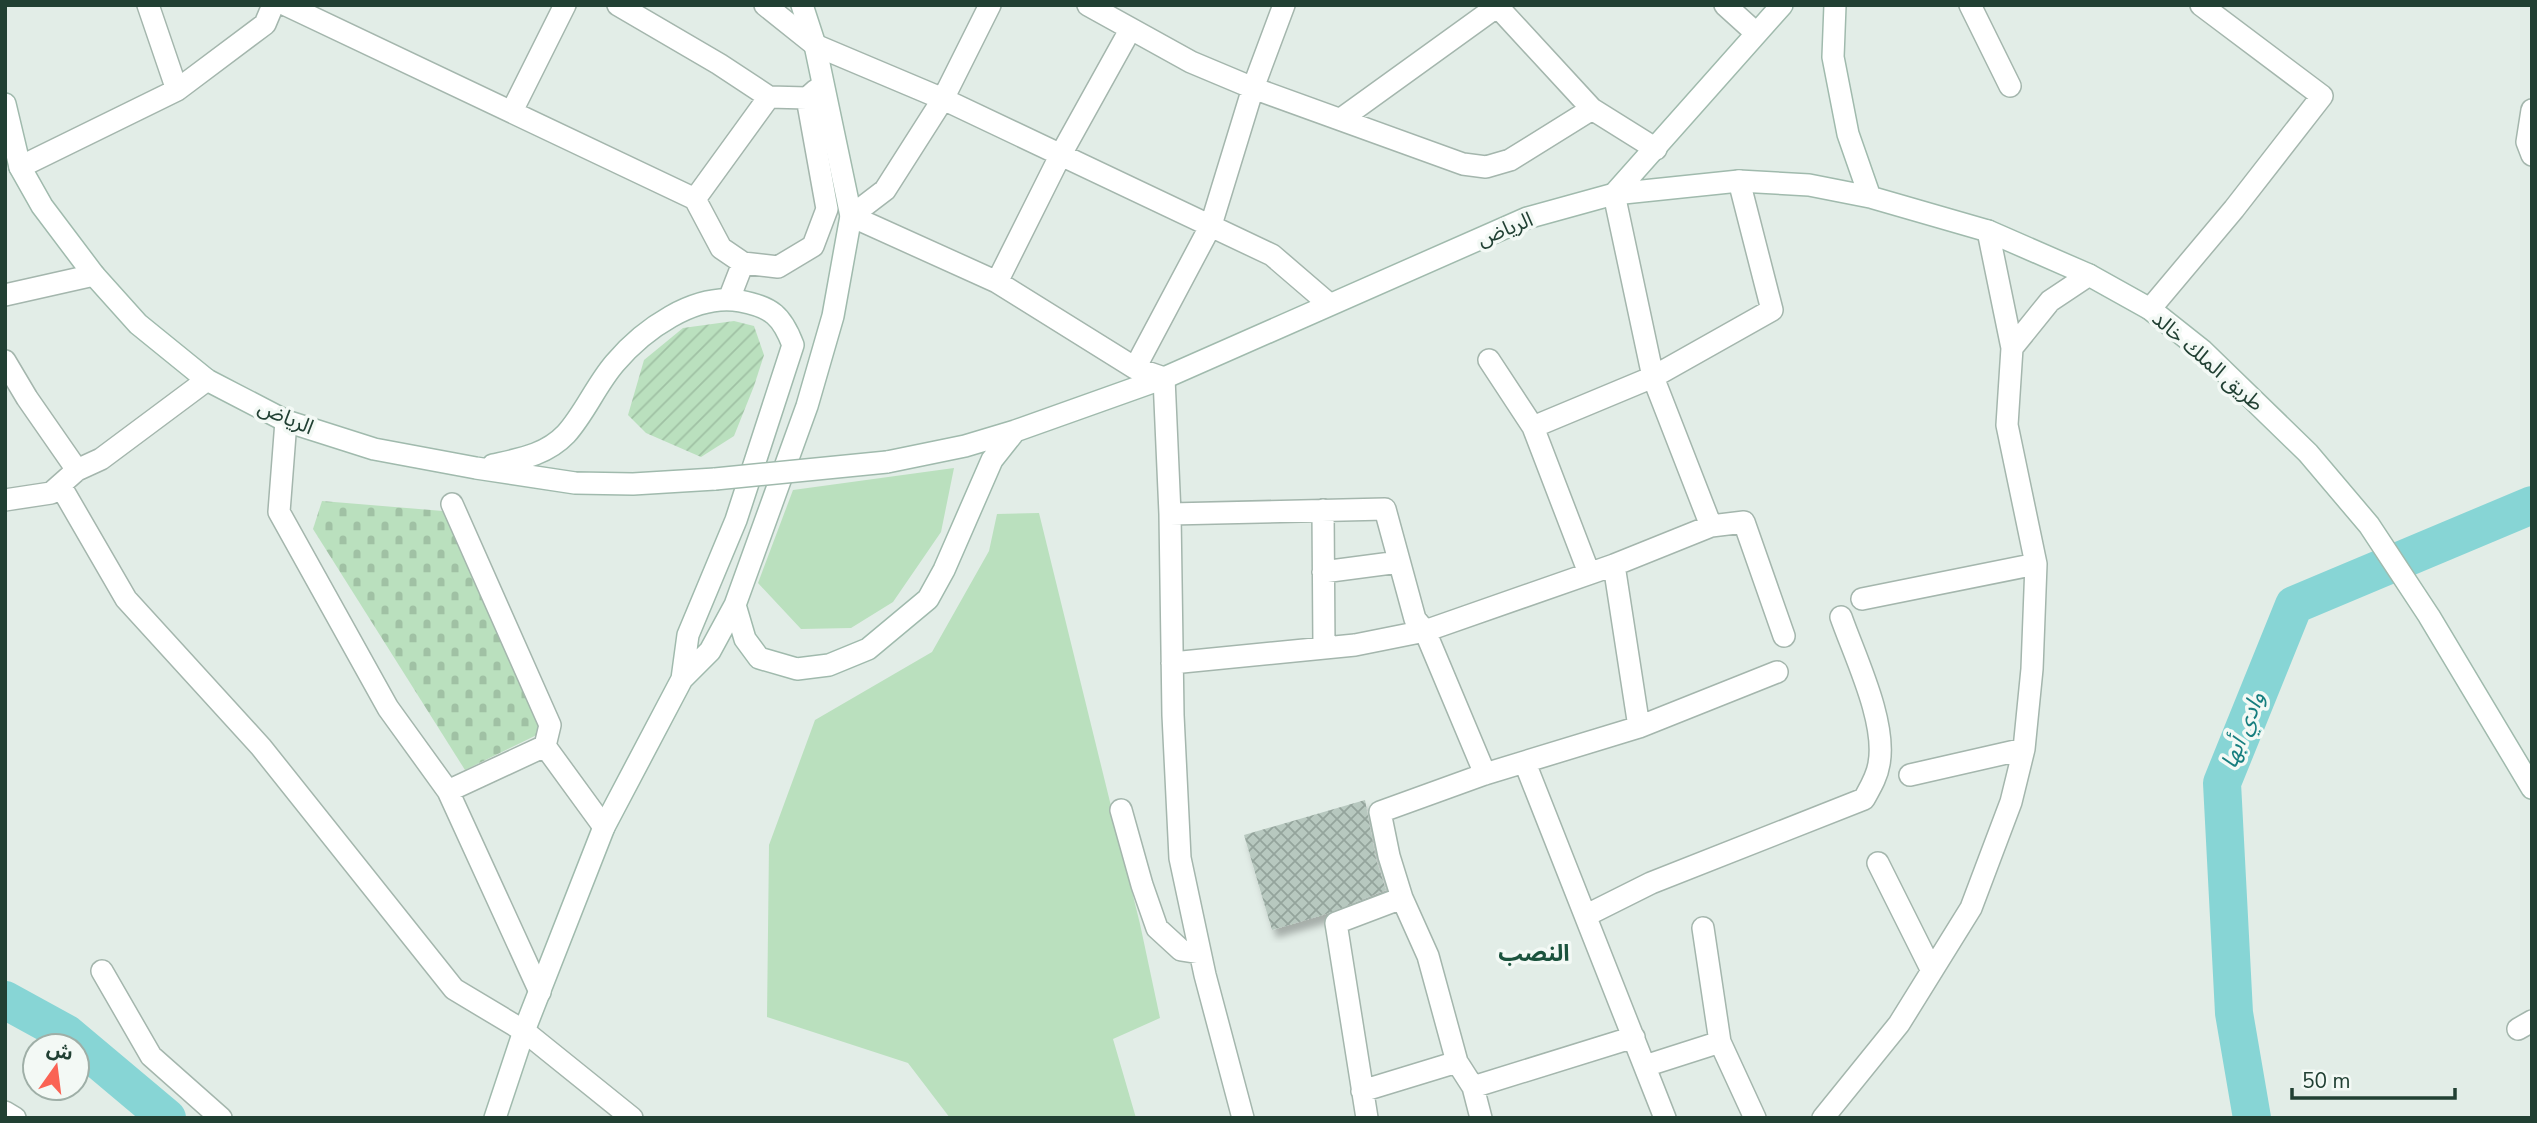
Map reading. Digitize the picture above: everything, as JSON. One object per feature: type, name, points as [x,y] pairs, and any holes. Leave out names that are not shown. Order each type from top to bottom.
[{"type":"street","points":[[148,5],[177,90]]},
{"type":"street","points":[[20,167],[177,90],[265,24],[273,5]]},
{"type":"street","points":[[286,5],[695,199],[721,248],[743,263],[778,267],[813,246],[827,209],[815,91],[815,45],[802,5]]},
{"type":"street","points":[[512,111],[565,5]]},
{"type":"street","points":[[618,5],[719,64],[769,97],[815,91]]},
{"type":"street","points":[[765,5],[815,45],[943,99],[1272,256],[1329,304]]},
{"type":"street","points":[[851,216],[885,190],[943,99],[990,5]]},
{"type":"street","points":[[1088,5],[1191,62],[1253,88],[1463,164],[1486,167],[1510,160],[1592,109]]},
{"type":"street","points":[[1135,368],[1210,225],[1253,88],[1284,5]]},
{"type":"street","points":[[1725,5],[1756,33]]},
{"type":"street","points":[[1711,526],[1653,377],[1614,194],[1782,5]]},
{"type":"street","points":[[1835,5],[1833,57],[1848,134],[1870,197]]},
{"type":"street","points":[[1969,5],[2010,86]]},
{"type":"street","points":[[2150,309],[2234,209],[2322,96],[2201,5]]},
{"type":"street","points":[[1341,119],[1498,6],[1592,109],[1656,149]]},
{"type":"street","points":[[996,282],[1060,156],[1130,30]]},
{"type":"street","points":[[495,1118],[524,1031],[604,827],[682,679],[710,651],[735,605],[810,393],[833,316],[851,216],[815,91]]},
{"type":"street","points":[[695,199],[769,97]]},
{"type":"street","name":"الرياض","points":[[5,104],[10,142],[20,167],[42,206],[94,275],[138,324],[207,380],[286,421],[374,449],[575,482],[633,484],[715,479],[887,462],[965,446],[1164,378],[1527,218],[1614,194],[1739,181],[1809,185],[1870,197]]},
{"type":"street","points":[[2532,110],[2527,142],[2532,155]]},
{"type":"street","points":[[1533,427],[1653,377],[1772,310],[1739,181]]},
{"type":"street","name":"طريق الملك خالد","points":[[1870,197],[1987,231],[2089,275],[2150,309],[2203,351],[2308,453],[2369,526],[2429,616],[2532,788]]},
{"type":"street","points":[[851,216],[996,282],[1135,368],[1164,378],[1180,858],[1200,953],[1243,1118]]},
{"type":"street","points":[[1823,1118],[1899,1024],[1971,908],[2011,802],[2024,749],[2032,669],[2036,564],[2007,425],[2011,348],[1987,231]]},
{"type":"street","points":[[729,299],[743,263]]},
{"type":"street","points":[[5,295],[94,275]]},
{"type":"street","points":[[2011,348],[2050,301],[2089,275]]},
{"type":"street","points":[[477,468],[532,457],[565,435],[615,363],[645,334],[681,312],[708,302],[729,299],[763,305],[785,323],[793,345],[736,520],[688,635],[682,679]]},
{"type":"street","points":[[1489,359],[1533,427],[1589,573]]},
{"type":"street","points":[[5,361],[76,470]]},
{"type":"street","points":[[5,500],[51,493],[76,470],[101,459],[207,380]]},
{"type":"street","points":[[286,421],[279,512],[388,708],[448,791],[540,992]]},
{"type":"street","points":[[735,605],[745,639],[759,657],[797,669],[829,665],[868,649],[928,599],[944,570],[992,460],[1015,431]]},
{"type":"street","points":[[60,485],[126,598],[261,747],[454,989],[524,1031],[632,1118]]},
{"type":"street","points":[[452,504],[550,725],[545,747],[604,827]]},
{"type":"street","points":[[1170,514],[1385,509],[1415,619],[1425,631],[1485,774]]},
{"type":"street","points":[[1323,510],[1324,648]]},
{"type":"street","points":[[1172,663],[1355,645],[1425,631],[1614,565],[1711,526],[1744,522],[1784,636]]},
{"type":"street","points":[[1323,572],[1399,562]]},
{"type":"street","points":[[1863,599],[2036,564]]},
{"type":"street","points":[[1614,565],[1639,727]]},
{"type":"street","points":[[1587,915],[1651,883],[1864,799],[1875,780],[1880,763],[1880,742],[1877,719],[1841,617]]},
{"type":"street","points":[[1481,1118],[1473,1087],[1457,1062],[1428,956],[1402,898],[1389,856],[1380,812],[1485,774],[1639,727],[1777,672]]},
{"type":"street","points":[[448,791],[545,747]]},
{"type":"street","points":[[1910,775],[2024,749]]},
{"type":"street","points":[[1525,763],[1665,1118]]},
{"type":"street","points":[[1121,810],[1157,928],[1181,950],[1200,953]]},
{"type":"street","points":[[1878,863],[1932,971]]},
{"type":"street","points":[[1367,1118],[1336,923],[1402,898]]},
{"type":"street","points":[[1703,928],[1720,1042],[1755,1118]]},
{"type":"street","points":[[102,971],[151,1056],[221,1118]]},
{"type":"street","points":[[1473,1087],[1634,1037]]},
{"type":"street","points":[[1645,1066],[1720,1042]]},
{"type":"street","points":[[1362,1090],[1457,1062]]},
{"type":"street","points":[[5,1112],[15,1118]]},
{"type":"green space","points":[[734,321],[754,326],[764,355],[734,436],[701,457],[646,433],[628,415],[644,360],[683,328]]},
{"type":"green space","points":[[954,468],[941,532],[893,602],[851,628],[801,629],[758,583],[793,490]]},
{"type":"green space","points":[[322,501],[443,511],[543,732],[465,770],[313,529]]},
{"type":"green space","points":[[1039,513],[1140,924],[1160,1018],[1113,1039],[1136,1118],[950,1118],[908,1063],[767,1017],[769,845],[815,720],[932,652],[989,551],[997,514]]},
{"type":"building","points":[[1365,800],[1376,859],[1386,890],[1326,914],[1272,930],[1244,835]]},
{"type":"waterway","name":"وادي أبها","points":[[2252,1118],[2234,1013],[2222,783],[2294,605],[2532,505]]},
{"type":"waterway","name":"وادي أبها","points":[[5,1000],[67,1034],[167,1118]]},
{"type":"district","name":"النصب","points":[[1534,953]]}]
